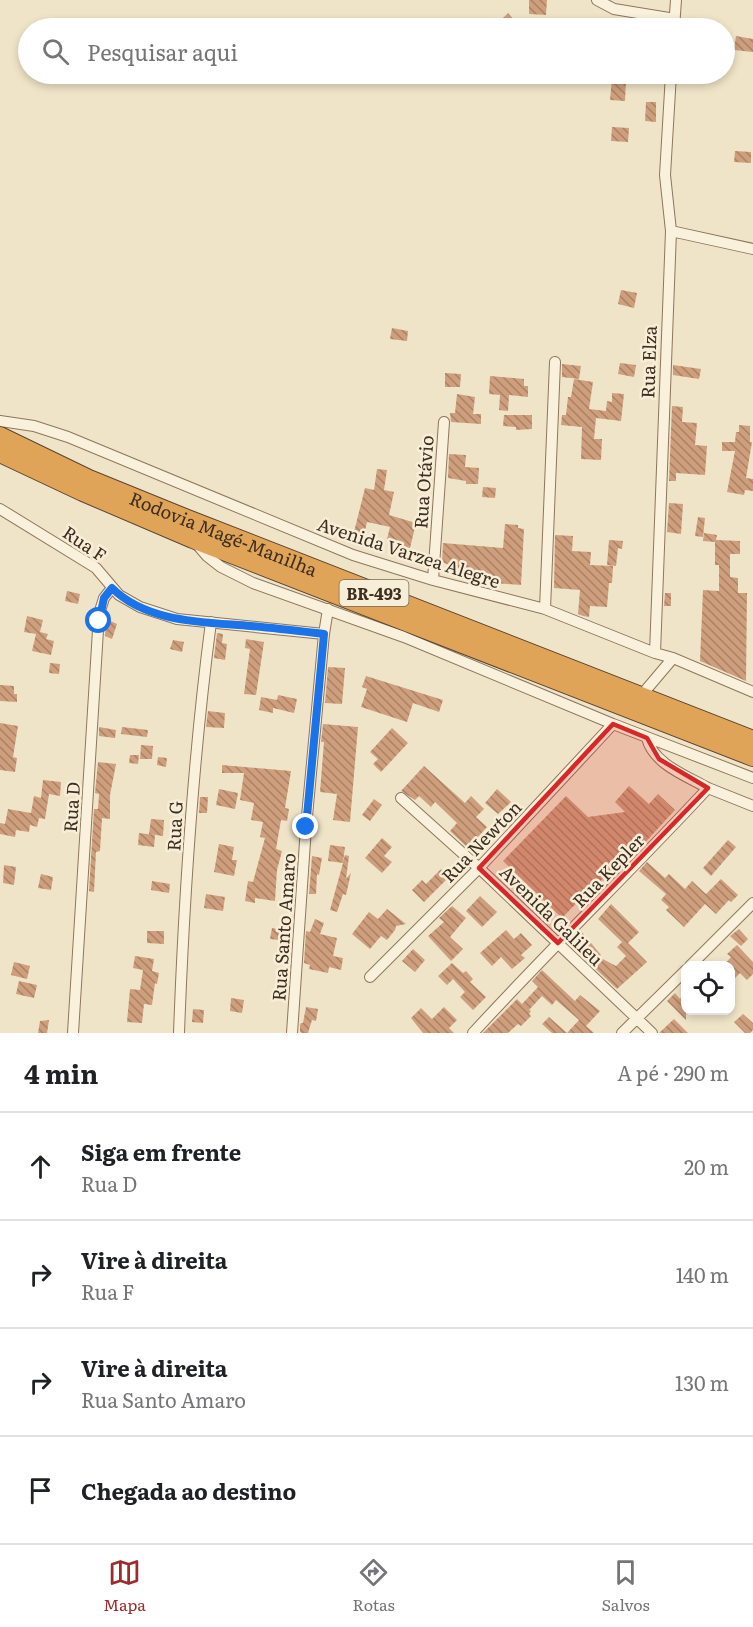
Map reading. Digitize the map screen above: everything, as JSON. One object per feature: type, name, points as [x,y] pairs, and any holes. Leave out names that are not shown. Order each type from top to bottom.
[{"type":"highway","name":"Rodovia Magé-Manilha","points":[[0,436],[89,479],[185,518],[753,740]]},
{"type":"highway","name":"Rodovia Magé-Manilha","points":[[0,453],[83,492],[193,539],[753,757]]},
{"type":"street","points":[[597,0],[614,9],[650,18]]},
{"type":"street","points":[[674,18],[676,0]]},
{"type":"street","name":"Rua Elza","points":[[655,653],[671,231],[664,176],[670,84]]},
{"type":"street","points":[[671,231],[753,249]]},
{"type":"street","points":[[545,609],[555,362]]},
{"type":"street","name":"Avenida Varzea Alegre","points":[[0,421],[34,426],[68,437],[353,555],[433,580],[545,609],[753,692]]},
{"type":"street","name":"Rua Otávio","points":[[433,580],[444,422]]},
{"type":"street","name":"Rua F","points":[[0,509],[96,568],[112,588],[127,600],[159,614],[177,619],[324,634]]},
{"type":"street","points":[[193,539],[207,556],[230,573],[404,637],[612,724],[753,777]]},
{"type":"street","name":"Rua D","points":[[73,1033],[99,614],[104,598],[112,588]]},
{"type":"street","name":"Rua Santo Amaro","points":[[292,1033],[305,838],[328,609]]},
{"type":"street","name":"Rua G","points":[[179,1033],[193,777],[211,622]]},
{"type":"street","points":[[640,697],[672,658]]},
{"type":"street","name":"Rua Newton","points":[[370,977],[478,868],[612,724]]},
{"type":"street","points":[[647,738],[650,747],[659,759],[708,788],[753,806]]},
{"type":"street","name":"Rua Kepler","points":[[473,1033],[558,943],[652,849],[708,788]]},
{"type":"street","name":"Avenida Galileu","points":[[401,798],[652,1033]]},
{"type":"street","points":[[695,961],[753,903]]},
{"type":"street","points":[[622,1033],[681,975]]},
{"type":"highlighted area","points":[[613,724],[647,738],[659,759],[708,788],[558,943],[479,868]]},
{"type":"building","points":[[529,0],[547,0],[546,15],[529,14]]},
{"type":"building","points":[[508,13],[512,18],[503,18]]},
{"type":"building","points":[[736,36],[753,39],[753,52],[735,50]]},
{"type":"building","points":[[612,84],[626,84],[625,101],[610,100]]},
{"type":"building","points":[[646,102],[656,102],[656,122],[645,121]]},
{"type":"building","points":[[612,127],[629,128],[628,142],[611,141]]},
{"type":"building","points":[[735,151],[751,152],[751,163],[734,162]]},
{"type":"building","points":[[621,290],[637,293],[634,308],[618,304]]},
{"type":"building","points":[[392,328],[408,331],[407,341],[390,339]]},
{"type":"building","points":[[620,363],[636,365],[634,377],[618,374]]},
{"type":"building","points":[[562,364],[581,366],[579,379],[562,377]]},
{"type":"building","points":[[673,365],[701,369],[699,379],[673,375]]},
{"type":"building","points":[[445,373],[461,374],[460,387],[445,387]]},
{"type":"building","points":[[490,376],[524,379],[524,386],[528,386],[528,397],[509,395],[508,411],[499,410],[500,395],[489,394]]},
{"type":"building","points":[[574,379],[593,382],[589,409],[606,411],[607,401],[612,402],[612,393],[624,394],[621,421],[596,418],[594,439],[602,439],[601,460],[581,459],[582,427],[561,425],[562,415],[566,415],[568,397],[571,397]]},
{"type":"building","points":[[457,394],[475,397],[473,414],[481,414],[481,424],[451,422],[450,413],[455,413]]},
{"type":"building","points":[[672,406],[683,407],[682,422],[697,423],[695,445],[707,446],[705,475],[676,473],[676,481],[669,481]]},
{"type":"building","points":[[504,415],[532,415],[532,429],[516,430],[516,427],[503,426]]},
{"type":"building","points":[[739,425],[750,426],[750,442],[752,442],[746,478],[753,479],[753,491],[745,490],[744,495],[727,492],[735,451],[722,451],[722,442],[735,442]]},
{"type":"building","points":[[449,454],[466,455],[465,467],[479,468],[478,484],[466,484],[466,481],[448,478]]},
{"type":"building","points":[[377,469],[387,470],[384,490],[394,492],[389,515],[416,523],[410,548],[396,545],[397,541],[387,539],[390,527],[367,522],[364,535],[354,532],[365,488],[374,490]]},
{"type":"building","points":[[483,487],[496,488],[495,498],[482,497]]},
{"type":"building","points":[[669,503],[683,504],[681,534],[667,532]]},
{"type":"building","points":[[698,517],[705,518],[703,537],[695,536]]},
{"type":"building","points":[[505,524],[518,525],[518,528],[524,529],[521,585],[494,583],[442,562],[443,543],[503,548]]},
{"type":"building","points":[[704,533],[717,535],[716,540],[740,541],[740,554],[730,554],[730,577],[738,578],[738,593],[747,593],[746,681],[700,661],[703,590],[719,591],[719,565],[715,565],[715,542],[703,541]]},
{"type":"building","points":[[555,535],[573,536],[572,551],[591,552],[590,565],[613,566],[607,607],[590,606],[589,617],[583,616],[578,614],[580,590],[554,588]]},
{"type":"building","points":[[609,540],[623,541],[622,549],[618,548],[616,566],[607,565]]},
{"type":"building","points":[[67,591],[80,594],[78,604],[65,601]]},
{"type":"building","points":[[665,593],[671,593],[671,606],[664,606]]},
{"type":"building","points":[[27,616],[43,620],[40,632],[48,634],[46,639],[54,641],[51,655],[32,651],[36,634],[24,632]]},
{"type":"building","points":[[106,619],[117,624],[112,639],[105,636]]},
{"type":"building","points":[[217,633],[223,634],[222,643],[227,644],[225,660],[214,658]]},
{"type":"building","points":[[246,639],[264,642],[256,695],[244,694],[250,649],[245,648]]},
{"type":"building","points":[[173,640],[184,642],[182,652],[170,649]]},
{"type":"building","points":[[50,663],[60,664],[59,674],[49,673]]},
{"type":"building","points":[[328,667],[345,668],[342,704],[325,703]]},
{"type":"building","points":[[366,676],[443,700],[439,712],[413,703],[407,722],[361,707],[367,689],[362,687]]},
{"type":"building","points":[[0,685],[14,686],[17,702],[0,701]]},
{"type":"building","points":[[278,695],[297,699],[294,713],[273,708],[273,713],[259,710],[261,697],[277,700]]},
{"type":"building","points":[[208,711],[225,713],[224,728],[206,727]]},
{"type":"building","points":[[0,723],[18,726],[13,757],[17,758],[15,772],[0,770]]},
{"type":"building","points":[[323,724],[358,727],[350,822],[333,820],[337,794],[320,792]]},
{"type":"building","points":[[99,727],[116,730],[115,738],[99,736]]},
{"type":"building","points":[[122,727],[148,730],[147,737],[121,734]]},
{"type":"building","points":[[392,728],[408,743],[381,772],[373,764],[378,759],[370,752]]},
{"type":"building","points":[[141,745],[153,746],[152,759],[140,759]]},
{"type":"building","points":[[130,755],[139,755],[138,764],[129,763]]},
{"type":"building","points":[[158,757],[167,758],[166,767],[157,765]]},
{"type":"building","points":[[98,762],[116,764],[110,795],[110,819],[102,818],[100,851],[96,852],[94,892],[89,891],[94,809],[98,809],[99,794],[95,793]]},
{"type":"building","points":[[222,765],[291,771],[285,808],[289,809],[287,821],[281,820],[276,849],[282,851],[277,870],[275,901],[255,898],[255,903],[245,901],[248,881],[253,882],[265,838],[260,837],[263,822],[251,820],[254,803],[240,800],[244,773],[222,773]]},
{"type":"building","points":[[424,766],[465,803],[471,796],[484,809],[476,817],[487,827],[468,848],[450,831],[457,823],[435,802],[431,807],[419,796],[415,800],[401,791]]},
{"type":"building","points":[[43,780],[61,782],[60,796],[49,794],[45,819],[39,818],[37,827],[30,825],[29,832],[16,830],[15,837],[0,834],[0,823],[5,824],[8,809],[31,813],[34,796],[41,798]]},
{"type":"building","points":[[629,786],[649,804],[658,794],[675,810],[628,861],[623,857],[562,918],[503,861],[566,796],[588,817],[625,812],[615,802]]},
{"type":"building","points":[[219,789],[238,793],[235,809],[216,805]]},
{"type":"building","points":[[497,789],[511,802],[498,814],[485,803]]},
{"type":"building","points":[[200,797],[208,797],[207,813],[199,813]]},
{"type":"building","points":[[374,799],[382,805],[370,821],[362,815]]},
{"type":"building","points":[[151,819],[164,820],[163,836],[149,834]]},
{"type":"building","points":[[139,833],[155,835],[154,847],[138,845]]},
{"type":"building","points":[[382,838],[392,847],[384,856],[392,862],[382,873],[365,858]]},
{"type":"building","points":[[728,840],[736,847],[711,876],[703,868]]},
{"type":"building","points":[[219,844],[234,847],[232,860],[237,860],[234,876],[214,872]]},
{"type":"building","points":[[330,845],[345,847],[343,862],[345,855],[349,856],[346,879],[351,873],[346,895],[343,894],[337,912],[330,910],[343,863],[328,861]]},
{"type":"building","points":[[312,856],[322,858],[319,875],[317,874],[316,894],[309,894]]},
{"type":"building","points":[[647,862],[665,878],[669,874],[685,889],[692,881],[706,894],[721,879],[738,895],[731,902],[729,900],[716,914],[705,904],[684,927],[666,910],[669,907],[661,900],[666,894],[639,871]]},
{"type":"building","points":[[4,865],[16,867],[14,885],[3,883]]},
{"type":"building","points":[[441,869],[449,877],[424,902],[412,890],[422,880],[426,884]]},
{"type":"building","points":[[41,874],[53,877],[51,890],[38,888]]},
{"type":"building","points":[[152,881],[170,884],[169,893],[151,890]]},
{"type":"building","points":[[206,894],[225,897],[223,911],[204,908]]},
{"type":"building","points":[[480,896],[497,912],[482,927],[466,911]]},
{"type":"building","points":[[611,904],[639,932],[628,943],[647,962],[617,989],[583,957],[585,956],[571,941],[581,931],[601,955],[599,957],[616,966],[626,956],[617,947],[622,942],[598,919]]},
{"type":"building","points":[[452,906],[466,918],[450,937],[463,949],[451,961],[428,936],[444,922],[439,918]]},
{"type":"building","points":[[387,909],[406,924],[396,926],[387,940],[381,936],[370,949],[352,934],[369,912],[378,919]]},
{"type":"building","points":[[315,919],[324,923],[320,934],[337,938],[333,956],[343,958],[341,970],[329,967],[328,973],[309,969],[310,965],[304,963],[306,931],[310,932]]},
{"type":"building","points":[[272,928],[280,929],[279,940],[270,939]]},
{"type":"building","points":[[739,929],[748,939],[741,946],[730,936]]},
{"type":"building","points":[[506,930],[514,939],[521,933],[532,945],[521,955],[525,958],[512,969],[501,957],[492,966],[480,953]]},
{"type":"building","points":[[147,931],[164,931],[164,944],[147,943]]},
{"type":"building","points":[[737,945],[753,962],[753,974],[747,980],[740,973],[735,978],[735,961],[727,961],[731,957],[727,954]]},
{"type":"building","points":[[413,949],[425,960],[415,972],[402,961]]},
{"type":"building","points":[[135,956],[154,959],[152,971],[159,973],[152,1005],[144,1004],[142,1023],[127,1022],[130,989],[140,990],[143,970],[133,968]]},
{"type":"building","points":[[14,962],[30,966],[27,979],[11,975]]},
{"type":"building","points":[[452,963],[463,973],[466,971],[473,979],[470,982],[486,997],[473,1010],[460,997],[465,992],[453,979],[447,985],[438,976]]},
{"type":"building","points":[[542,970],[575,1001],[580,995],[600,1011],[586,1026],[594,1033],[567,1033],[579,1020],[556,1000],[552,1005],[542,996],[529,1010],[531,1016],[521,1026],[518,1024],[508,1033],[483,1033],[517,999],[522,1004],[538,987],[532,981]]},
{"type":"building","points":[[19,981],[37,985],[34,998],[16,994]]},
{"type":"building","points":[[675,993],[680,999],[681,997],[681,1015],[667,1001]]},
{"type":"building","points":[[231,998],[244,1000],[242,1013],[230,1011]]},
{"type":"building","points":[[306,1007],[318,1009],[316,1021],[312,1020],[308,1033],[302,1033],[300,1025],[303,1023]]},
{"type":"building","points":[[444,1007],[457,1020],[449,1028],[454,1033],[423,1033],[411,1018],[421,1008],[432,1019]]},
{"type":"building","points":[[193,1009],[204,1010],[203,1023],[192,1022]]},
{"type":"building","points":[[743,1014],[753,1023],[753,1030],[750,1033],[745,1033],[734,1022]]},
{"type":"building","points":[[549,1017],[567,1033],[552,1033],[542,1024]]},
{"type":"building","points":[[674,1019],[688,1033],[659,1033]]},
{"type":"building","points":[[49,1020],[47,1033],[38,1033],[40,1021]]},
{"type":"route","points":[[99,621],[104,598],[112,588],[119,595],[140,607],[177,619],[324,634],[306,827]]}]
